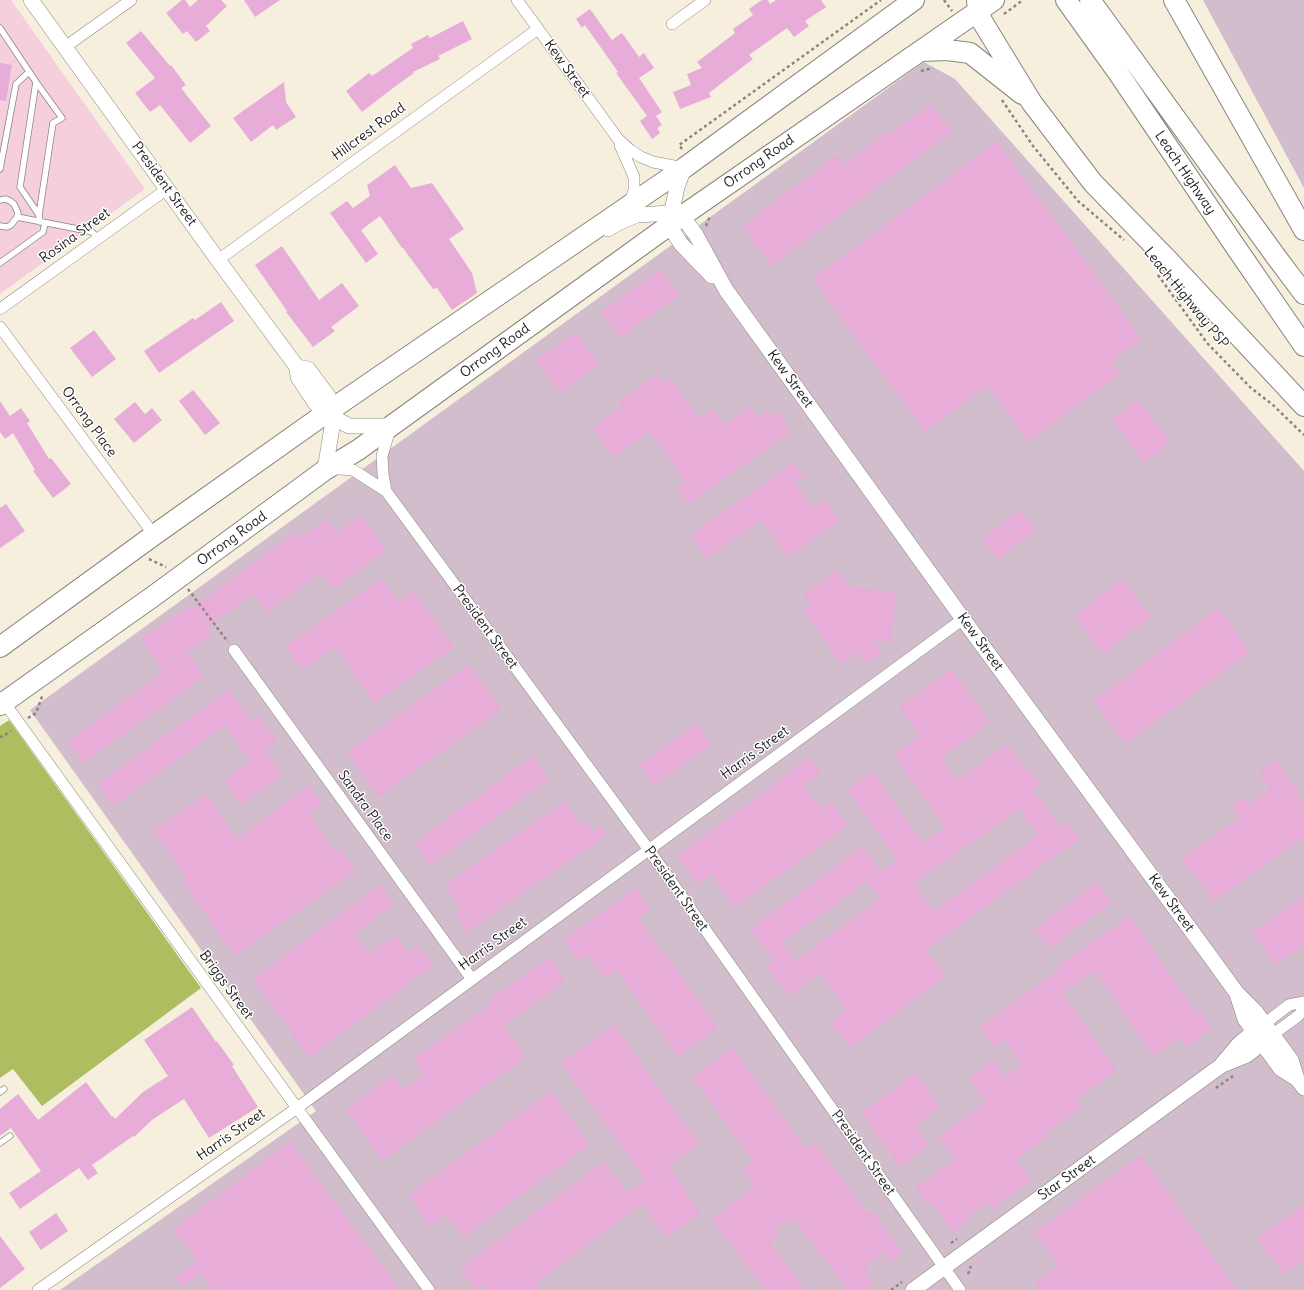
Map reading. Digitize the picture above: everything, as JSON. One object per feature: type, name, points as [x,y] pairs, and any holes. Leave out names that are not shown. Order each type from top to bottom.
[{"type":"highway","points":[[0,647],[154,535],[329,411],[684,168],[893,9],[914,0]]},
{"type":"highway","name":"Leach Highway","points":[[1066,0],[1119,74],[1304,346]]},
{"type":"highway","name":"Leach Highway","points":[[1090,0],[1304,294]]},
{"type":"highway","points":[[1174,0],[1304,230]]},
{"type":"highway","points":[[983,4],[982,21],[1032,103],[1093,183],[1167,259],[1304,406]]},
{"type":"highway","name":"Orrong Road","points":[[1,701],[180,585],[325,470],[358,450],[674,218],[922,51],[983,4]]},
{"type":"highway","points":[[922,51],[947,50],[970,53],[1032,103]]},
{"type":"street","name":"President Street","points":[[31,0],[297,367],[298,377],[316,404],[329,411],[340,421],[349,426],[391,426],[382,456],[382,474],[386,491]]},
{"type":"street","points":[[65,47],[131,0]]},
{"type":"street","name":"Kew Street","points":[[517,0],[618,139],[630,150],[641,157],[653,162],[684,168]]},
{"type":"street","points":[[672,24],[705,0]]},
{"type":"street","name":"Hillcrest Road","points":[[218,260],[538,29]]},
{"type":"street","name":"Kew Street","points":[[618,139],[634,177],[634,190],[628,206]]},
{"type":"street","points":[[524,278],[618,223],[637,215],[674,218],[676,187],[684,168]]},
{"type":"street","name":"Rosina Street","points":[[0,309],[167,189]]},
{"type":"street","name":"Kew Street","points":[[674,218],[681,244],[726,290],[963,619],[1236,992],[1255,1011],[1263,1033],[1291,1060],[1300,1084]]},
{"type":"street","name":"Orrong Place","points":[[0,327],[154,535]]},
{"type":"street","points":[[325,470],[332,427],[329,411]]},
{"type":"street","name":"President Street","points":[[325,470],[353,470],[386,491],[649,850],[960,1290]]},
{"type":"street","name":"Harris Street","points":[[38,1290],[296,1108],[471,978],[649,850],[963,619]]},
{"type":"street","name":"Sandra Place","points":[[234,650],[471,978]]},
{"type":"street","name":"Briggs Street","points":[[1,701],[20,724],[296,1108],[430,1290]]},
{"type":"street","name":"Star Street","points":[[913,1290],[1222,1065],[1247,1055],[1263,1033],[1289,1005],[1304,1002]]},
{"type":"street","name":"Star Street","points":[[1263,1033],[1298,1016],[1304,1009]]},
{"type":"lane","points":[[0,28],[62,118],[53,123],[38,215]]},
{"type":"lane","points":[[0,169],[16,84],[29,72]]},
{"type":"lane","points":[[0,263],[43,232],[43,222],[20,187],[36,82]]},
{"type":"lane","points":[[0,199],[14,204],[18,213],[12,225],[7,227],[0,226]]},
{"type":"lane","points":[[17,217],[92,232],[98,238]]},
{"type":"lane","points":[[0,1143],[10,1136]]},
{"type":"path","points":[[679,145],[881,0]]},
{"type":"path","points":[[999,98],[1004,102],[1033,146],[1078,201],[1124,240]]},
{"type":"path","name":"Leach Highway PSP","points":[[1156,271],[1207,343],[1251,388],[1273,405],[1304,435]]},
{"type":"path","points":[[136,548],[147,558],[170,569],[180,585],[188,588],[234,650]]},
{"type":"path","points":[[0,736],[2,737],[36,713],[43,693]]},
{"type":"shaded area","points":[[0,0],[11,0],[145,189],[0,294]]},
{"type":"shaded area","points":[[1203,0],[1304,0],[1304,188]]},
{"type":"shaded area","points":[[924,62],[955,79],[1304,471],[1304,1290],[60,1290],[316,1111],[30,710]]},
{"type":"green space","points":[[9,720],[201,988],[42,1106],[13,1069],[0,1078],[0,726]]},
{"type":"building","points":[[182,0],[185,0],[190,7],[198,0],[221,0],[227,6],[206,26],[210,31],[196,42],[187,31],[183,34],[166,13]]},
{"type":"building","points":[[244,0],[280,0],[255,17]]},
{"type":"building","points":[[762,0],[768,0],[770,4],[776,0],[821,0],[826,7],[805,21],[809,26],[794,37],[787,28],[749,55],[753,59],[709,93],[711,97],[680,109],[673,92],[691,85],[687,74],[702,68],[697,62],[735,33],[733,29],[753,15],[749,9]]},
{"type":"building","points":[[590,9],[612,40],[622,33],[639,57],[644,53],[654,68],[639,78],[662,112],[656,116],[662,125],[657,128],[660,133],[652,139],[640,121],[647,116],[616,73],[618,72],[585,25],[582,28],[576,19]]},
{"type":"building","points":[[463,21],[472,39],[438,56],[440,59],[413,72],[414,73],[362,112],[346,91],[369,73],[372,76],[413,48],[411,44],[428,35],[430,38]]},
{"type":"building","points":[[141,31],[170,66],[171,65],[186,85],[181,88],[211,126],[190,143],[160,105],[150,112],[135,93],[155,78],[126,43]]},
{"type":"building","points":[[0,63],[12,65],[6,101],[0,100]]},
{"type":"building","points":[[284,82],[286,102],[296,117],[276,130],[273,125],[251,142],[233,118]]},
{"type":"building","points":[[931,104],[952,132],[771,266],[742,226],[837,155],[844,164],[887,132],[889,135]]},
{"type":"building","points":[[997,141],[1142,339],[1111,362],[1120,374],[1028,442],[987,386],[925,432],[812,279]]},
{"type":"building","points":[[395,165],[411,188],[432,183],[464,229],[449,239],[472,273],[477,293],[452,310],[437,288],[433,289],[380,216],[361,230],[378,254],[366,263],[330,213],[347,201],[353,208],[370,196],[367,185]]},
{"type":"building","points":[[282,246],[319,300],[342,283],[359,306],[331,327],[335,331],[313,347],[286,312],[287,311],[255,265]]},
{"type":"building","points":[[660,269],[679,295],[620,338],[601,312]]},
{"type":"building","points":[[221,302],[234,321],[159,373],[144,351],[193,318],[195,320]]},
{"type":"building","points":[[94,330],[116,359],[92,377],[70,348]]},
{"type":"building","points":[[576,332],[599,364],[560,393],[536,360]]},
{"type":"building","points":[[657,374],[663,382],[669,377],[699,419],[713,409],[724,425],[751,406],[758,417],[768,410],[772,416],[777,412],[791,432],[688,504],[677,488],[685,482],[650,431],[613,457],[592,428],[621,407],[618,402]]},
{"type":"building","points":[[193,390],[220,423],[205,435],[179,401]]},
{"type":"building","points":[[1138,400],[1170,442],[1144,463],[1112,420]]},
{"type":"building","points":[[0,401],[10,416],[21,408],[30,421],[27,423],[49,459],[51,458],[71,484],[53,498],[33,471],[35,470],[13,433],[5,439],[0,432]]},
{"type":"building","points":[[135,402],[145,414],[152,408],[162,420],[134,443],[114,419]]},
{"type":"building","points":[[794,462],[804,476],[795,482],[807,500],[808,499],[815,508],[826,500],[840,520],[788,557],[762,520],[706,559],[690,535]]},
{"type":"building","points":[[6,504],[25,531],[0,548],[0,508]]},
{"type":"building","points":[[1020,510],[1037,531],[1027,539],[1026,537],[998,559],[982,539]]},
{"type":"building","points":[[361,515],[387,550],[333,589],[321,572],[267,612],[254,594],[207,628],[212,635],[187,653],[204,677],[83,763],[68,741],[164,672],[141,639],[191,605],[193,608],[295,532],[299,539],[326,519],[336,532]]},
{"type":"building","points":[[838,570],[849,586],[897,593],[891,642],[873,640],[882,653],[867,664],[859,652],[841,664],[803,609],[810,604],[803,594]]},
{"type":"building","points":[[382,578],[399,602],[414,591],[454,647],[374,703],[335,647],[302,670],[285,647]]},
{"type":"building","points":[[1122,579],[1151,617],[1103,654],[1074,616]]},
{"type":"building","points":[[1218,608],[1250,652],[1125,744],[1094,701]]},
{"type":"building","points":[[469,664],[501,709],[379,797],[347,752]]},
{"type":"building","points":[[951,669],[990,722],[942,757],[958,780],[1007,744],[1026,771],[1029,769],[1040,784],[1033,789],[1052,815],[1062,828],[1068,823],[1079,839],[926,950],[946,976],[850,1048],[830,1022],[846,1010],[820,973],[788,996],[766,967],[774,961],[750,929],[863,846],[881,872],[897,860],[847,789],[872,771],[923,843],[945,827],[894,755],[920,736],[899,707]],"holes":[[[1019,809],[1038,835],[933,911],[914,884]],[[867,881],[879,899],[796,961],[783,943]]]},
{"type":"building","points":[[229,689],[252,721],[259,716],[277,742],[265,750],[283,775],[241,805],[224,780],[250,762],[225,725],[113,806],[98,784]]},
{"type":"building","points":[[697,724],[712,745],[653,786],[639,765]]},
{"type":"building","points":[[533,756],[549,779],[430,866],[414,843]]},
{"type":"building","points":[[810,757],[821,772],[804,785],[821,808],[830,801],[848,826],[734,908],[711,874],[698,884],[677,856]]},
{"type":"building","points":[[1275,760],[1299,793],[1296,795],[1304,806],[1304,837],[1214,901],[1191,869],[1189,870],[1181,859],[1240,817],[1231,806],[1243,798],[1248,805],[1270,788],[1259,772]]},
{"type":"building","points":[[309,785],[323,804],[309,814],[335,852],[340,848],[356,871],[235,956],[181,880],[186,877],[153,831],[206,794],[237,839]]},
{"type":"building","points":[[565,801],[581,824],[586,820],[593,831],[601,826],[607,835],[467,932],[455,915],[461,910],[444,885]]},
{"type":"building","points":[[1097,882],[1112,902],[1050,948],[1035,929]]},
{"type":"building","points":[[380,885],[394,904],[355,933],[370,954],[395,935],[408,952],[418,945],[433,966],[309,1058],[291,1034],[293,1033],[252,979]]},
{"type":"building","points":[[635,888],[650,909],[639,918],[718,1028],[678,1057],[616,970],[604,978],[588,954],[579,961],[564,940]]},
{"type":"building","points":[[1304,895],[1304,945],[1275,965],[1252,932]]},
{"type":"building","points":[[1130,916],[1197,1014],[1200,1011],[1212,1029],[1187,1047],[1181,1037],[1153,1056],[1095,971],[1062,993],[1117,1070],[1077,1100],[1083,1107],[1046,1133],[1048,1136],[1016,1160],[1031,1180],[992,1209],[987,1203],[967,1217],[970,1220],[953,1233],[931,1202],[927,1205],[915,1188],[955,1159],[939,1137],[986,1102],[969,1078],[992,1060],[1005,1077],[1022,1064],[1004,1040],[994,1047],[980,1027],[1060,968],[1059,965]]},
{"type":"building","points":[[550,958],[566,982],[503,1025],[526,1057],[382,1161],[346,1109],[393,1075],[403,1089],[424,1074],[413,1059],[491,1004],[488,1000]]},
{"type":"building","points":[[192,1007],[234,1065],[232,1066],[258,1107],[209,1138],[184,1099],[152,1120],[134,1137],[133,1136],[92,1165],[98,1173],[88,1180],[79,1168],[20,1209],[9,1193],[41,1171],[11,1128],[0,1136],[0,1109],[18,1094],[38,1120],[86,1082],[115,1119],[143,1092],[168,1076],[144,1040]]},
{"type":"building","points":[[614,1025],[699,1144],[668,1166],[701,1213],[666,1238],[642,1204],[536,1283],[541,1290],[488,1290],[484,1285],[475,1290],[460,1268],[604,1162],[627,1193],[645,1180],[561,1063]]},
{"type":"building","points":[[732,1047],[806,1149],[817,1145],[867,1213],[872,1211],[903,1252],[889,1263],[885,1252],[866,1266],[872,1284],[864,1290],[848,1290],[795,1220],[776,1227],[779,1236],[770,1243],[805,1290],[766,1290],[712,1219],[755,1186],[742,1169],[753,1161],[692,1077]]},
{"type":"building","points":[[916,1072],[941,1108],[915,1126],[929,1146],[900,1167],[861,1112],[902,1084],[901,1082]]},
{"type":"building","points":[[551,1091],[590,1145],[463,1237],[446,1214],[430,1226],[408,1195]]},
{"type":"building","points":[[290,1142],[400,1290],[212,1290],[200,1273],[181,1287],[174,1278],[197,1261],[173,1229]]},
{"type":"building","points":[[1141,1155],[1237,1290],[1040,1290],[1035,1282],[1058,1266],[1034,1232]]},
{"type":"building","points":[[1304,1205],[1304,1259],[1283,1274],[1257,1238]]},
{"type":"building","points":[[56,1213],[68,1231],[41,1250],[29,1232]]},
{"type":"building","points":[[0,1236],[25,1269],[0,1288]]}]
